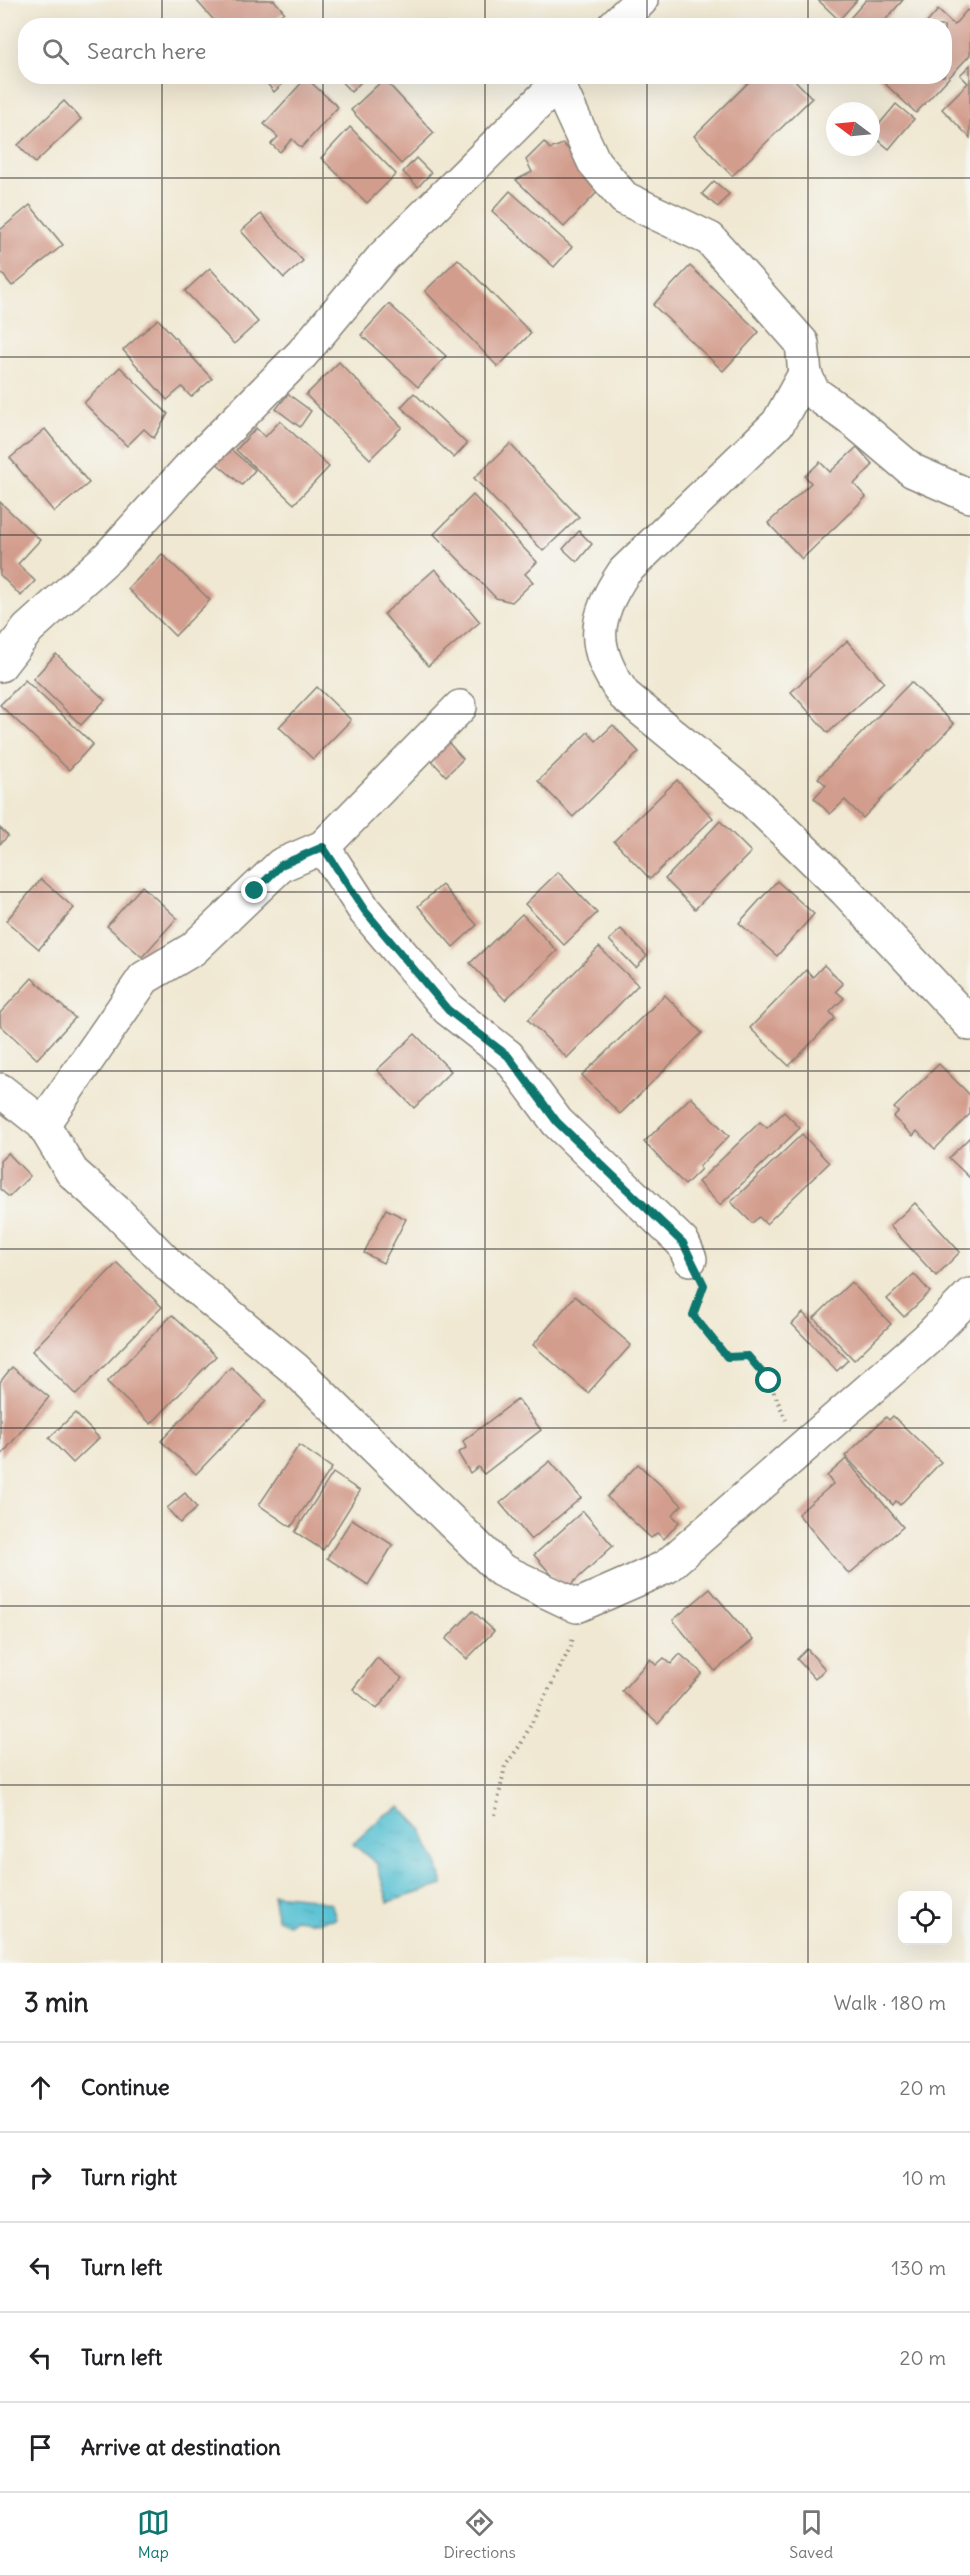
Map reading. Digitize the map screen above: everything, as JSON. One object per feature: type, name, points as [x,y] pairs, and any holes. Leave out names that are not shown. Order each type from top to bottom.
[{"type":"street","points":[[622,18],[641,0]]},
{"type":"street","points":[[0,665],[28,629],[109,556],[188,469],[302,354],[383,257],[558,84]]},
{"type":"street","points":[[564,84],[594,162],[624,198],[710,239],[802,343],[805,374],[813,392],[855,422],[913,471],[970,496]]},
{"type":"street","points":[[805,374],[778,423],[624,572],[608,596],[601,621],[600,648],[609,674],[624,695],[760,808],[845,890],[970,1024]]},
{"type":"street","points":[[43,1124],[144,978],[193,949],[281,865],[323,847],[460,707]]},
{"type":"street","points":[[323,847],[365,911],[448,1010],[508,1056],[557,1122],[683,1243],[690,1259]]},
{"type":"street","points":[[0,1090],[43,1124],[72,1172],[119,1214],[171,1267],[295,1369],[501,1570],[577,1606],[666,1567],[927,1339],[970,1295]]},
{"type":"path","points":[[690,1259],[704,1285],[693,1315],[727,1357],[748,1356],[769,1381],[784,1415],[794,1454]]},
{"type":"path","points":[[495,1815],[505,1766],[521,1744],[572,1646],[577,1606]]},
{"type":"water","points":[[400,1807],[422,1829],[429,1849],[436,1859],[443,1885],[388,1902],[377,1864],[353,1844],[383,1816]]},
{"type":"water","points":[[273,1894],[303,1897],[331,1904],[336,1918],[319,1922],[295,1919],[288,1924],[277,1919]]},
{"type":"building","points":[[196,0],[274,0],[284,12],[277,18],[212,18]]},
{"type":"building","points":[[818,0],[857,0],[841,18],[837,18]]},
{"type":"building","points":[[866,0],[903,0],[887,18],[850,18]]},
{"type":"building","points":[[938,10],[947,18],[931,18]]},
{"type":"building","points":[[967,10],[970,13],[970,55],[952,74],[952,23],[954,25]]},
{"type":"building","points":[[970,65],[970,138],[942,109],[968,83],[960,75]]},
{"type":"building","points":[[268,84],[282,84],[274,92]]},
{"type":"building","points":[[301,84],[313,84],[338,107],[301,148],[292,139],[280,152],[271,144],[278,137],[264,124]]},
{"type":"building","points":[[344,84],[359,84],[351,92]]},
{"type":"building","points":[[379,84],[389,84],[434,133],[401,164],[351,110]]},
{"type":"building","points":[[747,84],[799,84],[812,98],[732,176],[694,136]]},
{"type":"building","points":[[885,84],[943,84],[916,113]]},
{"type":"building","points":[[64,101],[81,119],[35,163],[18,145]]},
{"type":"building","points":[[896,104],[914,119],[889,149],[880,142],[880,123]]},
{"type":"building","points":[[350,127],[396,174],[367,203],[321,158]]},
{"type":"building","points":[[544,142],[550,149],[563,144],[604,185],[564,227],[516,180],[532,172],[526,160]]},
{"type":"building","points":[[416,158],[431,173],[418,187],[403,172]]},
{"type":"building","points":[[714,181],[729,194],[718,207],[702,194]]},
{"type":"building","points":[[510,191],[572,247],[554,267],[492,211]]},
{"type":"building","points":[[30,205],[63,245],[12,286],[0,271],[0,230]]},
{"type":"building","points":[[261,214],[303,261],[284,278],[241,231]]},
{"type":"building","points":[[458,259],[531,333],[498,367],[425,291]]},
{"type":"building","points":[[690,266],[759,332],[723,371],[653,305]]},
{"type":"building","points":[[210,268],[258,322],[234,344],[185,291]]},
{"type":"building","points":[[389,304],[446,356],[418,387],[361,335]]},
{"type":"building","points":[[158,319],[212,379],[191,397],[182,387],[167,400],[123,350]]},
{"type":"building","points":[[339,362],[402,427],[370,459],[306,395]]},
{"type":"building","points":[[120,367],[168,414],[154,438],[144,429],[127,446],[84,403]]},
{"type":"building","points":[[414,393],[467,444],[454,458],[401,407]]},
{"type":"building","points":[[288,394],[311,411],[300,427],[276,409]]},
{"type":"building","points":[[280,421],[329,467],[294,504],[236,450],[256,428],[265,437]]},
{"type":"building","points":[[45,429],[89,483],[54,512],[10,458]]},
{"type":"building","points":[[510,444],[579,517],[543,551],[474,478]]},
{"type":"building","points":[[228,447],[255,470],[242,485],[215,462]]},
{"type":"building","points":[[857,447],[873,465],[854,484],[866,497],[802,559],[768,523],[811,483],[805,476],[820,462],[830,472]]},
{"type":"building","points":[[473,495],[537,562],[525,574],[533,582],[512,602],[496,598],[434,534]]},
{"type":"building","points":[[0,502],[40,540],[18,564],[35,581],[21,596],[0,575]]},
{"type":"building","points":[[579,531],[592,544],[577,562],[563,549]]},
{"type":"building","points":[[162,554],[210,600],[175,636],[128,589]]},
{"type":"building","points":[[435,569],[480,622],[428,666],[384,614]]},
{"type":"building","points":[[847,641],[884,682],[828,733],[791,692]]},
{"type":"building","points":[[56,654],[105,700],[81,725],[33,679]]},
{"type":"building","points":[[25,680],[93,744],[69,770],[0,705]]},
{"type":"building","points":[[911,682],[954,724],[863,818],[845,800],[830,814],[814,798],[826,785],[818,778]]},
{"type":"building","points":[[317,687],[351,720],[313,759],[279,727]]},
{"type":"building","points":[[613,725],[639,752],[573,817],[538,781],[588,732],[596,741]]},
{"type":"building","points":[[448,742],[463,759],[446,776],[430,759]]},
{"type":"building","points":[[677,780],[713,818],[650,879],[614,841]]},
{"type":"building","points":[[720,821],[751,852],[695,909],[665,879]]},
{"type":"building","points":[[0,828],[8,836],[0,844]]},
{"type":"building","points":[[558,872],[597,913],[564,945],[525,904]]},
{"type":"building","points":[[41,879],[74,908],[39,949],[6,921]]},
{"type":"building","points":[[777,881],[814,914],[777,956],[739,923]]},
{"type":"building","points":[[442,885],[477,925],[453,947],[418,906]]},
{"type":"building","points":[[142,886],[177,918],[142,957],[107,926]]},
{"type":"building","points":[[522,914],[557,951],[505,1000],[470,963]]},
{"type":"building","points":[[621,929],[647,956],[636,968],[609,940]]},
{"type":"building","points":[[599,947],[638,985],[567,1058],[528,1020]]},
{"type":"building","points":[[824,965],[843,984],[836,991],[844,998],[830,1012],[835,1018],[789,1066],[750,1028],[806,970],[813,977]]},
{"type":"building","points":[[32,978],[75,1018],[37,1059],[0,1025],[0,1013]]},
{"type":"building","points":[[665,995],[702,1033],[620,1114],[582,1075]]},
{"type":"building","points":[[415,1034],[451,1071],[414,1108],[377,1070]]},
{"type":"building","points":[[939,1064],[970,1095],[970,1114],[935,1149],[917,1131],[913,1136],[893,1117],[898,1112],[894,1108]]},
{"type":"building","points":[[691,1097],[729,1136],[685,1185],[644,1142]]},
{"type":"building","points":[[784,1112],[800,1128],[720,1205],[698,1182],[760,1122],[767,1128]]},
{"type":"building","points":[[802,1134],[829,1163],[766,1224],[759,1217],[752,1223],[731,1202]]},
{"type":"building","points":[[970,1137],[970,1178],[949,1158]]},
{"type":"building","points":[[8,1153],[30,1176],[9,1197],[0,1189],[0,1161]]},
{"type":"building","points":[[915,1203],[960,1252],[936,1276],[890,1226]]},
{"type":"building","points":[[386,1209],[406,1219],[383,1263],[364,1253]]},
{"type":"building","points":[[117,1263],[162,1307],[76,1395],[32,1351]]},
{"type":"building","points":[[914,1274],[930,1292],[904,1317],[887,1299]]},
{"type":"building","points":[[851,1282],[891,1324],[854,1360],[814,1318]]},
{"type":"building","points":[[575,1296],[631,1345],[588,1393],[533,1345]]},
{"type":"building","points":[[803,1313],[848,1360],[837,1371],[792,1324]]},
{"type":"building","points":[[172,1315],[216,1356],[151,1424],[107,1382]]},
{"type":"building","points":[[12,1367],[49,1397],[0,1457],[0,1382]]},
{"type":"building","points":[[231,1367],[266,1401],[196,1474],[161,1441]]},
{"type":"building","points":[[518,1399],[541,1430],[484,1474],[478,1467],[470,1473],[458,1453],[466,1448],[463,1441]]},
{"type":"building","points":[[75,1413],[99,1438],[73,1463],[49,1438]]},
{"type":"building","points":[[893,1416],[941,1462],[900,1505],[896,1501],[893,1505],[845,1456],[886,1417],[889,1420]]},
{"type":"building","points":[[299,1445],[332,1468],[291,1527],[259,1505]]},
{"type":"building","points":[[846,1459],[903,1527],[849,1574],[798,1514],[833,1484],[827,1476]]},
{"type":"building","points":[[550,1461],[581,1498],[531,1540],[500,1503]]},
{"type":"building","points":[[638,1464],[682,1505],[672,1515],[679,1522],[664,1539],[657,1533],[651,1538],[607,1497]]},
{"type":"building","points":[[333,1473],[360,1491],[323,1550],[295,1532]]},
{"type":"building","points":[[185,1493],[197,1508],[180,1523],[167,1508]]},
{"type":"building","points":[[583,1511],[613,1546],[565,1590],[534,1555]]},
{"type":"building","points":[[352,1519],[393,1545],[368,1585],[327,1558]]},
{"type":"building","points":[[710,1589],[753,1640],[715,1671],[673,1620]]},
{"type":"building","points":[[473,1611],[494,1631],[467,1659],[446,1639]]},
{"type":"building","points":[[807,1649],[825,1669],[815,1679],[797,1659]]},
{"type":"building","points":[[680,1654],[702,1673],[658,1723],[622,1691],[650,1659],[656,1665],[664,1658],[671,1664]]},
{"type":"building","points":[[377,1658],[402,1678],[377,1709],[353,1689]]},
{"type":"route","points":[[255,891],[281,865],[323,847],[365,911],[448,1010],[508,1056],[557,1122],[683,1243],[704,1285],[693,1315],[727,1357],[748,1356],[769,1381]]}]
